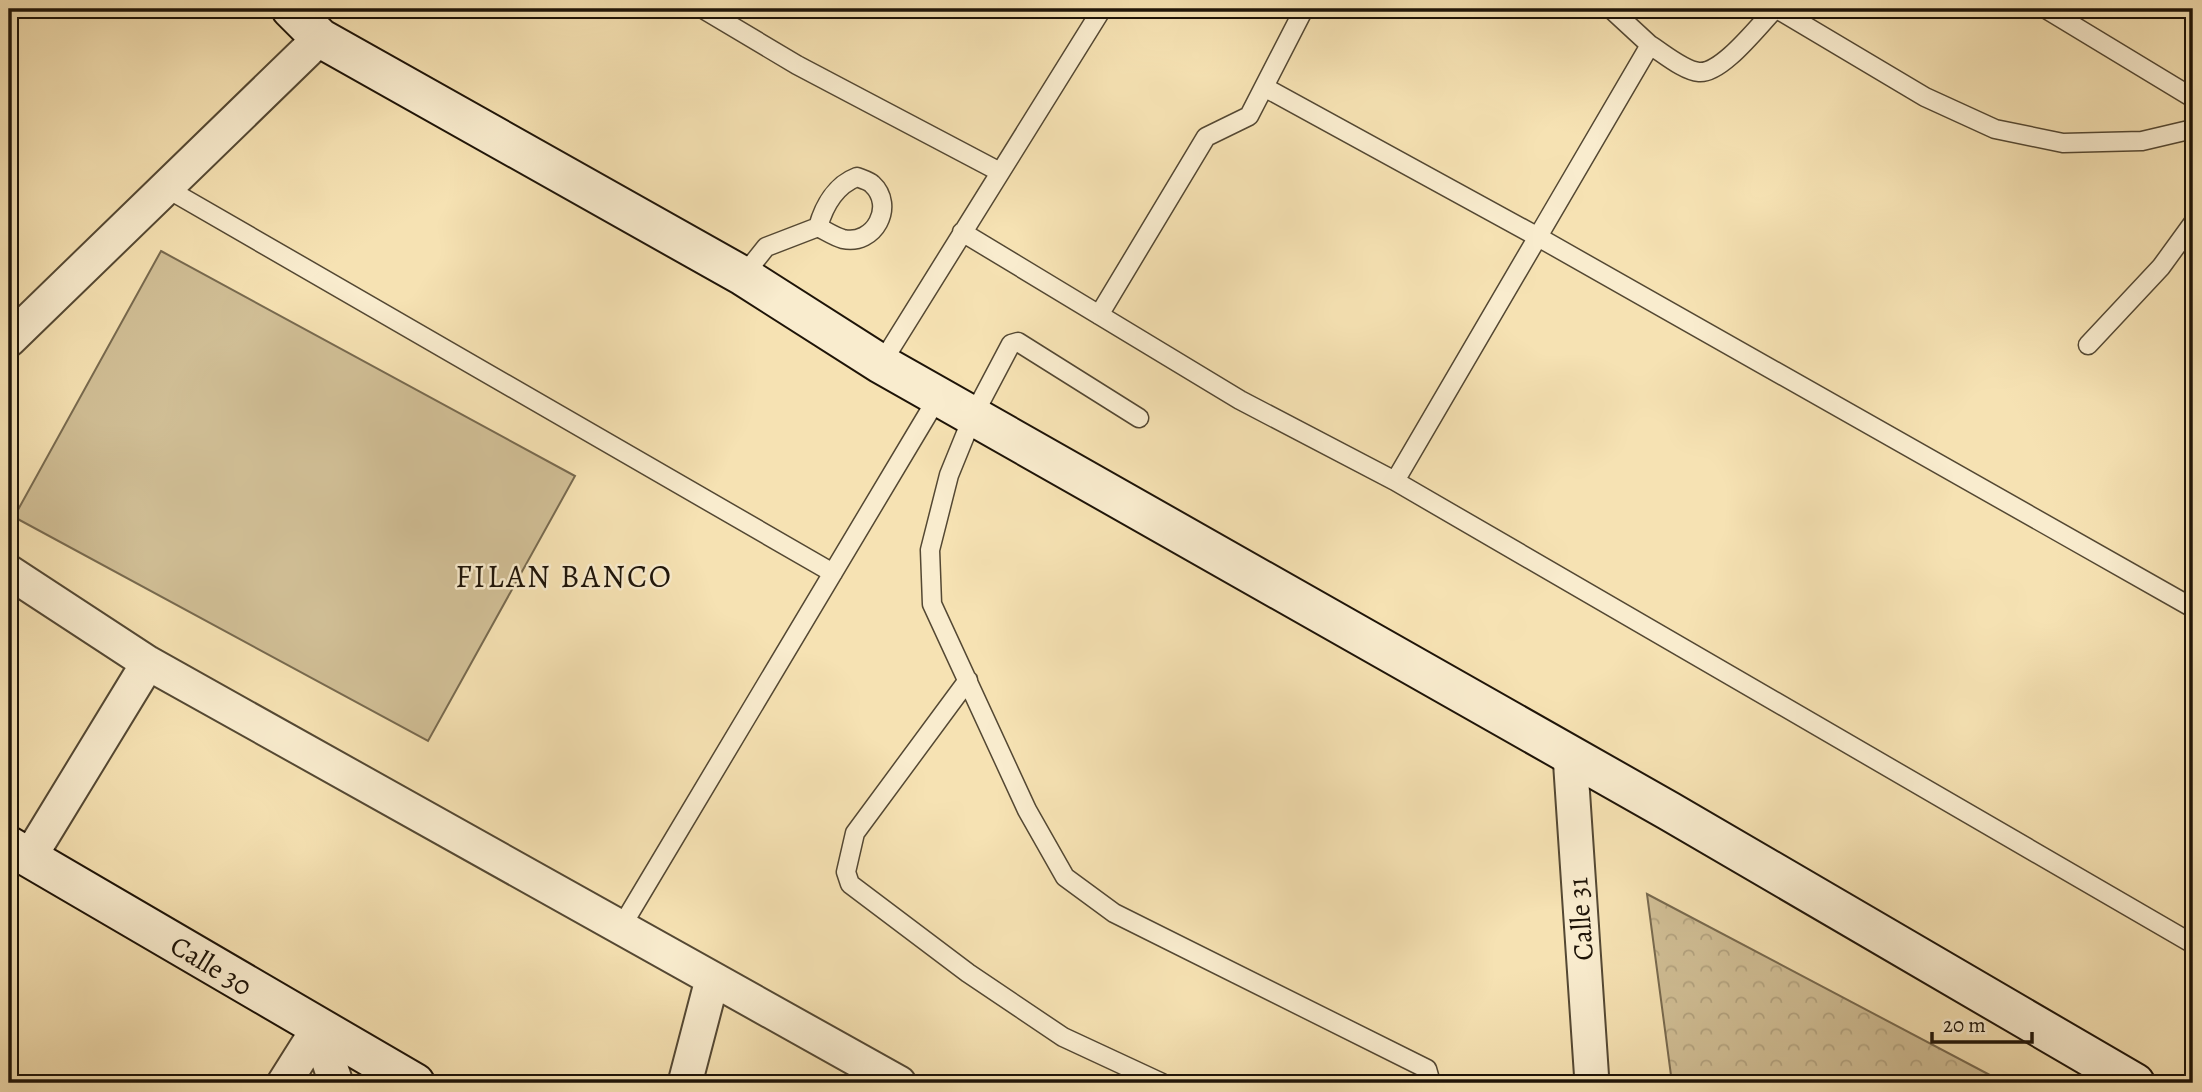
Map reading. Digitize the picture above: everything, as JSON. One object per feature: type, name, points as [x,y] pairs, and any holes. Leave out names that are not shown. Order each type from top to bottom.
[{"type":"main road","points":[[291,9],[320,38],[743,276],[938,397],[1570,755],[2135,1083]]},
{"type":"main road","name":"Calle 30","points":[[19,852],[318,1029],[415,1083]]},
{"type":"street","points":[[9,340],[320,38]]},
{"type":"street","points":[[9,572],[148,663],[899,1083]]},
{"type":"street","points":[[19,852],[148,663]]},
{"type":"street","name":"Calle 31","points":[[1570,755],[1592,1083]]},
{"type":"street","points":[[685,1083],[712,980]]},
{"type":"street","points":[[284,1083],[318,1029]]},
{"type":"street","points":[[318,1029],[335,1083]]},
{"type":"lane","points":[[703,9],[797,65],[1000,172]]},
{"type":"lane","points":[[881,363],[1102,9]]},
{"type":"lane","points":[[1099,315],[1206,137],[1249,116],[1304,9]]},
{"type":"lane","points":[[1611,9],[1650,45],[1696,72],[1707,71],[1721,64],[1776,9],[1925,97],[1995,130],[2063,143],[2142,141],[2193,129]]},
{"type":"lane","points":[[2046,9],[2193,98]]},
{"type":"lane","points":[[1395,481],[1650,45]]},
{"type":"lane","points":[[1264,87],[1538,237],[2193,608]]},
{"type":"lane","points":[[166,188],[833,573]]},
{"type":"lane","points":[[2088,345],[2161,267],[2193,223]]},
{"type":"lane","points":[[743,276],[766,247],[818,227]]},
{"type":"lane","points":[[962,232],[1240,400],[1395,481],[2193,944]]},
{"type":"lane","points":[[1139,418],[1018,342],[1012,344],[973,416],[950,475],[930,551],[932,604],[1027,810],[1065,877],[1084,894],[1114,913],[1427,1069],[1432,1083]]},
{"type":"lane","points":[[620,929],[938,397]]},
{"type":"lane","points":[[968,680],[855,833],[846,872],[850,884],[968,973],[1063,1037],[1162,1083]]},
{"type":"green space","points":[[161,251],[575,476],[428,741],[14,517]]},
{"type":"green space","points":[[1647,894],[2005,1083],[1672,1083]]},
{"type":"district","name":"FILAN BANCO","points":[[564,576]]}]
